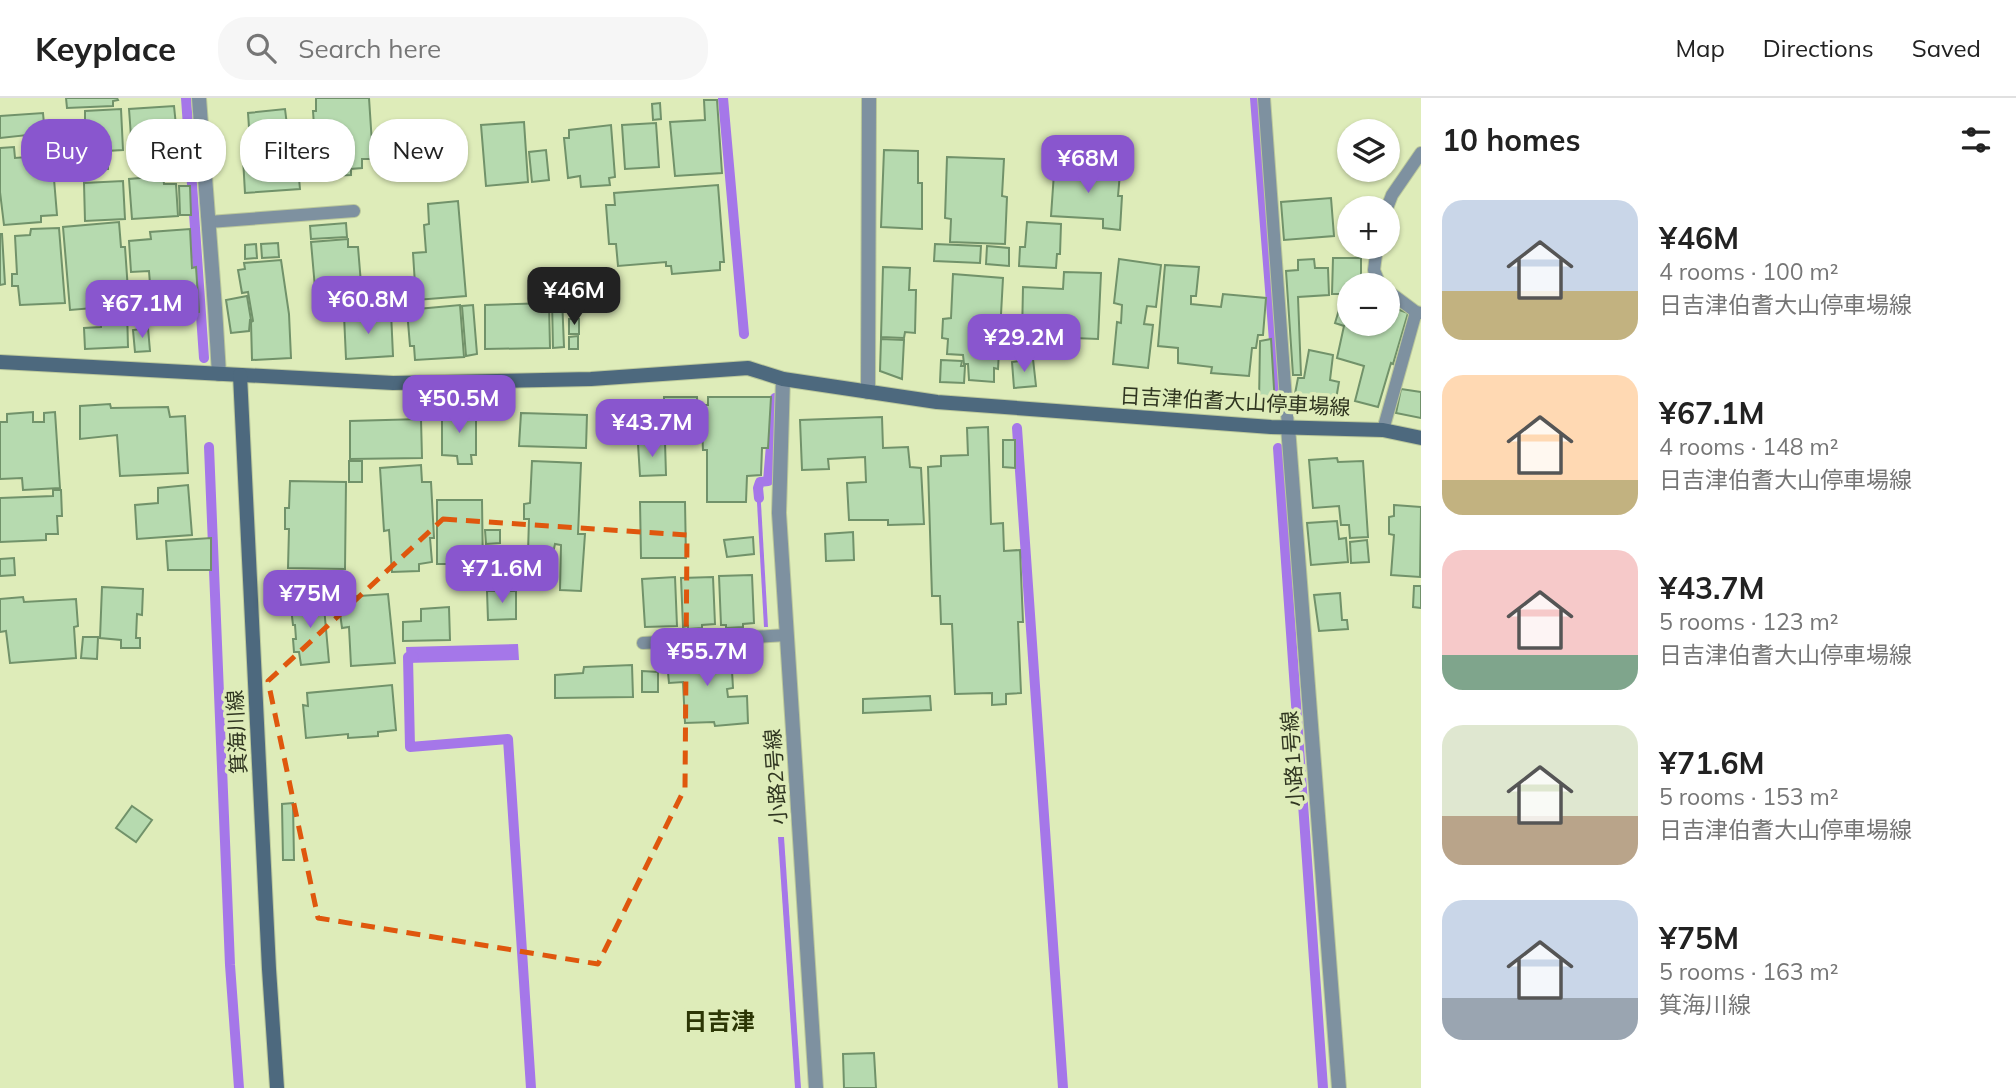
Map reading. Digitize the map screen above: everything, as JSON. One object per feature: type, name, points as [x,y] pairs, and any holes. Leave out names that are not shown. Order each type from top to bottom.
[{"type":"main road","name":"日吉津伯耆大山停車場線","points":[[0,362],[393,383],[591,379],[748,368],[783,379],[937,402],[1288,427],[1382,430],[1421,438]]},
{"type":"main road","name":"箕海川線","points":[[240,375],[277,1088]]},
{"type":"street","points":[[199,98],[219,373]]},
{"type":"street","points":[[868,392],[869,98]]},
{"type":"street","name":"小路2号線","points":[[783,379],[779,513],[816,1088]]},
{"type":"street","name":"小路1号線","points":[[1288,427],[1339,1088]]},
{"type":"lane","points":[[1264,98],[1288,427]]},
{"type":"lane","points":[[1392,196],[1421,153]]},
{"type":"lane","points":[[209,222],[354,211]]},
{"type":"lane","points":[[1382,430],[1418,312],[1400,299]]},
{"type":"lane","points":[[643,643],[787,635]]},
{"type":"highlighted area","points":[[443,519],[687,535],[685,788],[598,964],[318,918],[268,681]]},
{"type":"shaded area","points":[[756,485],[760,486],[768,627],[764,627]]},
{"type":"shaded area","points":[[518,644],[519,660],[407,663],[406,647]]},
{"type":"shaded area","points":[[778,837],[784,837],[801,1088],[795,1088]]},
{"type":"building","points":[[66,98],[118,100],[113,101],[113,106],[67,108]]},
{"type":"building","points":[[316,98],[369,98],[369,159],[362,159],[362,168],[355,169],[355,119],[314,119],[313,111],[316,111]]},
{"type":"building","points":[[704,100],[717,100],[722,173],[675,176],[670,122],[705,120]]},
{"type":"building","points":[[660,103],[661,119],[653,120],[652,104]]},
{"type":"building","points":[[174,106],[175,119],[130,119],[129,109]]},
{"type":"building","points":[[121,109],[123,150],[112,151],[112,119],[85,119],[85,111]]},
{"type":"building","points":[[285,109],[286,119],[248,119],[248,113]]},
{"type":"building","points":[[43,113],[44,119],[21,119],[21,136],[0,138],[0,116]]},
{"type":"building","points":[[524,122],[528,182],[486,186],[481,125]]},
{"type":"building","points":[[656,123],[659,167],[625,169],[622,125]]},
{"type":"building","points":[[611,125],[615,177],[609,178],[610,185],[581,187],[580,176],[568,178],[564,138],[569,138],[569,130]]},
{"type":"building","points":[[14,147],[15,158],[21,158],[21,182],[54,182],[57,215],[41,216],[41,222],[4,225],[0,192],[0,148]]},
{"type":"building","points":[[546,150],[549,180],[532,182],[529,152]]},
{"type":"building","points":[[884,150],[918,151],[918,183],[922,183],[922,229],[881,227]]},
{"type":"building","points":[[947,157],[1004,159],[1002,196],[1007,197],[1005,244],[950,242],[951,219],[945,218]]},
{"type":"building","points":[[1077,164],[1106,165],[1105,173],[1120,173],[1120,230],[1103,228],[1103,219],[1051,216],[1054,173],[1076,174]]},
{"type":"building","points":[[123,181],[125,219],[85,221],[84,183]]},
{"type":"building","points":[[129,182],[176,184],[178,216],[132,219]]},
{"type":"building","points":[[244,182],[299,182],[300,189],[245,193]]},
{"type":"building","points":[[718,185],[724,262],[720,262],[720,270],[672,274],[671,266],[666,266],[666,262],[618,266],[616,244],[609,244],[606,205],[615,205],[614,193]]},
{"type":"building","points":[[179,186],[190,186],[191,215],[180,215]]},
{"type":"building","points":[[1331,198],[1334,236],[1284,240],[1281,202]]},
{"type":"building","points":[[458,201],[466,296],[416,300],[413,253],[426,252],[424,225],[429,224],[428,204]]},
{"type":"building","points":[[119,222],[121,247],[125,247],[129,305],[70,310],[63,227]]},
{"type":"building","points":[[1027,222],[1061,224],[1060,254],[1057,254],[1056,268],[1019,266],[1020,247],[1025,247]]},
{"type":"building","points":[[346,223],[347,237],[311,239],[310,226]]},
{"type":"building","points":[[59,228],[65,303],[20,305],[18,286],[12,286],[12,274],[17,274],[15,236],[30,235],[31,229]]},
{"type":"building","points":[[190,229],[192,268],[196,267],[199,312],[193,313],[193,321],[153,323],[149,271],[131,272],[129,241],[151,239],[150,232]]},
{"type":"building","points":[[0,234],[5,284],[0,285]]},
{"type":"building","points":[[348,239],[348,247],[358,247],[363,308],[317,311],[311,242]]},
{"type":"building","points":[[278,243],[279,257],[262,258],[261,244]]},
{"type":"building","points":[[256,244],[257,258],[245,259],[245,245]]},
{"type":"building","points":[[935,244],[981,246],[980,263],[934,261]]},
{"type":"building","points":[[987,246],[1009,248],[1009,266],[986,264]]},
{"type":"building","points":[[1333,258],[1361,259],[1361,273],[1337,273],[1337,294],[1332,294]]},
{"type":"building","points":[[1119,259],[1161,265],[1156,307],[1147,306],[1144,324],[1153,325],[1148,368],[1113,364],[1117,322],[1121,323],[1122,305],[1114,303]]},
{"type":"building","points":[[1314,259],[1315,268],[1328,268],[1329,295],[1298,297],[1301,375],[1293,375],[1286,271],[1298,270],[1298,260]]},
{"type":"building","points":[[281,260],[289,314],[291,358],[252,360],[253,321],[248,292],[242,293],[238,270],[245,269],[244,263]]},
{"type":"building","points":[[1165,265],[1199,267],[1196,296],[1191,296],[1191,304],[1221,307],[1223,294],[1266,298],[1263,335],[1258,335],[1256,348],[1252,348],[1249,376],[1211,373],[1212,367],[1178,363],[1178,348],[1158,346]]},
{"type":"building","points":[[883,267],[910,268],[909,290],[916,290],[915,333],[905,332],[904,338],[881,337]]},
{"type":"building","points":[[1064,272],[1101,273],[1098,339],[1022,336],[1023,287],[1063,289]]},
{"type":"building","points":[[953,274],[1003,278],[998,369],[994,368],[994,382],[969,380],[968,364],[964,364],[963,355],[947,354],[948,339],[942,338],[943,319],[951,318]]},
{"type":"building","points":[[247,296],[251,320],[249,331],[231,333],[226,300]]},
{"type":"building","points":[[547,297],[562,297],[564,347],[553,348],[552,302],[547,302]]},
{"type":"building","points":[[549,303],[550,348],[485,349],[485,305]]},
{"type":"building","points":[[460,305],[464,357],[415,360],[414,346],[410,346],[407,310]]},
{"type":"building","points":[[473,305],[477,354],[466,356],[462,306]]},
{"type":"building","points":[[127,309],[128,347],[85,349],[84,328],[101,327],[101,311]]},
{"type":"building","points":[[1400,310],[1408,313],[1378,407],[1355,401],[1364,366],[1337,358],[1342,336],[1400,336]]},
{"type":"building","points":[[391,312],[393,356],[346,359],[344,315]]},
{"type":"building","points":[[569,319],[579,319],[579,334],[569,334]]},
{"type":"building","points":[[148,328],[150,351],[135,352],[133,330]]},
{"type":"building","points":[[578,336],[578,349],[569,349],[569,337]]},
{"type":"building","points":[[881,339],[904,340],[902,379],[880,371]]},
{"type":"building","points":[[1271,339],[1275,405],[1259,403],[1260,341]]},
{"type":"building","points":[[1309,350],[1333,355],[1330,380],[1339,382],[1335,405],[1294,399],[1298,378],[1304,378]]},
{"type":"building","points":[[1033,359],[1036,386],[1014,388],[1012,362]]},
{"type":"building","points":[[941,360],[962,361],[961,366],[965,366],[964,383],[940,382]]},
{"type":"building","points":[[1401,389],[1421,392],[1421,418],[1396,413]]},
{"type":"building","points":[[664,397],[697,397],[698,426],[664,427]]},
{"type":"building","points":[[708,397],[771,397],[768,448],[762,448],[761,475],[747,476],[746,502],[707,502],[707,450],[703,450],[701,405],[708,405]]},
{"type":"building","points":[[638,402],[661,402],[661,417],[639,418]]},
{"type":"building","points":[[110,404],[111,408],[168,407],[170,417],[185,416],[188,473],[120,476],[117,435],[80,439],[80,406]]},
{"type":"building","points":[[442,411],[476,412],[476,455],[471,455],[472,464],[458,464],[457,456],[442,455]]},
{"type":"building","points":[[33,412],[33,422],[44,422],[44,413],[55,412],[60,488],[23,490],[22,478],[0,479],[0,422],[7,422],[7,414]]},
{"type":"building","points":[[521,413],[587,415],[586,448],[519,446]]},
{"type":"building","points":[[882,417],[883,448],[908,447],[910,467],[921,468],[924,524],[888,525],[888,520],[849,520],[847,483],[866,482],[865,457],[828,459],[829,469],[802,470],[800,420]]},
{"type":"building","points":[[421,419],[422,458],[350,459],[350,421]]},
{"type":"building","points":[[988,427],[991,524],[1003,523],[1004,551],[1020,550],[1023,622],[1018,622],[1021,693],[1006,694],[1006,704],[992,705],[992,693],[955,694],[952,624],[941,624],[940,596],[932,596],[928,467],[941,466],[941,456],[968,455],[967,428]]},
{"type":"building","points":[[1003,440],[1015,440],[1015,468],[1003,467]]},
{"type":"building","points":[[665,442],[666,475],[640,476],[638,444]]},
{"type":"building","points":[[1337,458],[1338,462],[1363,461],[1368,537],[1350,538],[1349,525],[1341,525],[1339,506],[1313,508],[1309,460]]},
{"type":"building","points":[[349,461],[362,461],[362,482],[349,482]]},
{"type":"building","points":[[532,461],[581,463],[578,534],[585,534],[581,591],[560,590],[561,545],[555,544],[553,553],[528,552],[529,519],[524,519],[524,504],[530,503]]},
{"type":"building","points":[[421,465],[422,482],[431,482],[434,538],[430,538],[432,562],[419,564],[419,571],[392,572],[389,530],[384,531],[380,468]]},
{"type":"building","points":[[290,481],[346,482],[345,569],[288,568],[289,529],[285,529],[285,508],[289,508]]},
{"type":"building","points":[[188,485],[192,535],[137,539],[135,505],[158,503],[158,488]]},
{"type":"building","points":[[53,490],[61,490],[62,516],[57,516],[58,534],[46,534],[46,540],[0,542],[0,498],[53,496]]},
{"type":"building","points":[[437,500],[482,500],[483,574],[463,574],[463,564],[437,564]]},
{"type":"building","points":[[640,502],[685,502],[686,558],[641,558]]},
{"type":"building","points":[[1394,505],[1421,507],[1420,577],[1391,575],[1394,535],[1389,534],[1389,517],[1394,516]]},
{"type":"building","points":[[1337,521],[1339,539],[1346,538],[1348,562],[1311,565],[1307,523]]},
{"type":"building","points":[[485,530],[500,530],[500,543],[486,544]]},
{"type":"building","points":[[853,532],[854,560],[826,561],[825,534]]},
{"type":"building","points":[[753,537],[754,554],[727,557],[724,540]]},
{"type":"building","points":[[211,538],[211,570],[168,570],[166,541]]},
{"type":"building","points":[[1367,540],[1369,562],[1351,563],[1350,542]]},
{"type":"building","points":[[492,551],[511,551],[511,557],[515,557],[514,584],[488,583],[489,556],[492,556]]},
{"type":"building","points":[[14,558],[15,575],[0,576],[0,559]]},
{"type":"building","points":[[752,575],[754,623],[726,628],[726,625],[721,625],[719,576]]},
{"type":"building","points":[[675,577],[677,626],[645,627],[642,579]]},
{"type":"building","points":[[713,577],[715,624],[702,625],[702,628],[683,627],[681,578]]},
{"type":"building","points":[[1414,586],[1421,586],[1421,608],[1413,607]]},
{"type":"building","points":[[102,587],[143,589],[142,615],[137,614],[136,638],[140,638],[140,648],[121,648],[121,640],[100,638]]},
{"type":"building","points":[[487,591],[516,591],[516,619],[488,620]]},
{"type":"building","points":[[1340,593],[1342,620],[1347,620],[1348,629],[1319,631],[1314,595]]},
{"type":"building","points":[[388,594],[395,663],[351,666],[349,627],[342,628],[340,613],[345,612],[345,597]]},
{"type":"building","points":[[323,596],[329,662],[301,665],[299,652],[294,652],[295,625],[290,599]]},
{"type":"building","points":[[23,597],[24,602],[76,599],[76,658],[10,663],[6,631],[0,632],[0,599]]},
{"type":"building","points":[[449,607],[450,640],[403,641],[403,622],[421,621],[421,609]]},
{"type":"building","points":[[83,637],[98,637],[97,659],[81,658]]},
{"type":"building","points":[[692,652],[693,655],[731,654],[733,688],[727,689],[728,697],[747,696],[748,723],[715,726],[714,722],[685,723],[683,682],[669,683],[667,662],[660,663],[660,656]]},
{"type":"building","points":[[632,665],[633,697],[555,698],[555,675],[583,673],[584,667]]},
{"type":"building","points":[[642,671],[658,672],[658,692],[642,692]]},
{"type":"building","points":[[392,685],[396,730],[378,732],[378,736],[348,738],[348,734],[306,738],[303,705],[308,706],[307,693]]},
{"type":"building","points":[[930,696],[931,710],[863,713],[863,699]]},
{"type":"building","points":[[293,803],[294,860],[283,860],[282,804]]},
{"type":"building","points":[[132,806],[152,820],[136,842],[116,828]]},
{"type":"building","points":[[874,1053],[876,1088],[844,1088],[843,1054]]},
{"type":"waterway","points":[[186,98],[204,358]]},
{"type":"waterway","points":[[723,98],[744,334]]},
{"type":"waterway","points":[[1255,98],[1279,405]]},
{"type":"waterway","points":[[759,498],[760,482],[768,481],[775,398]]},
{"type":"waterway","points":[[1017,428],[1063,1088]]},
{"type":"waterway","points":[[209,447],[230,965],[239,1088]]},
{"type":"waterway","points":[[1278,448],[1323,1088]]},
{"type":"waterway","points":[[414,657],[408,657],[410,747],[508,739],[531,1088]]},
{"type":"district","name":"日吉津","points":[[719,1021]]}]
